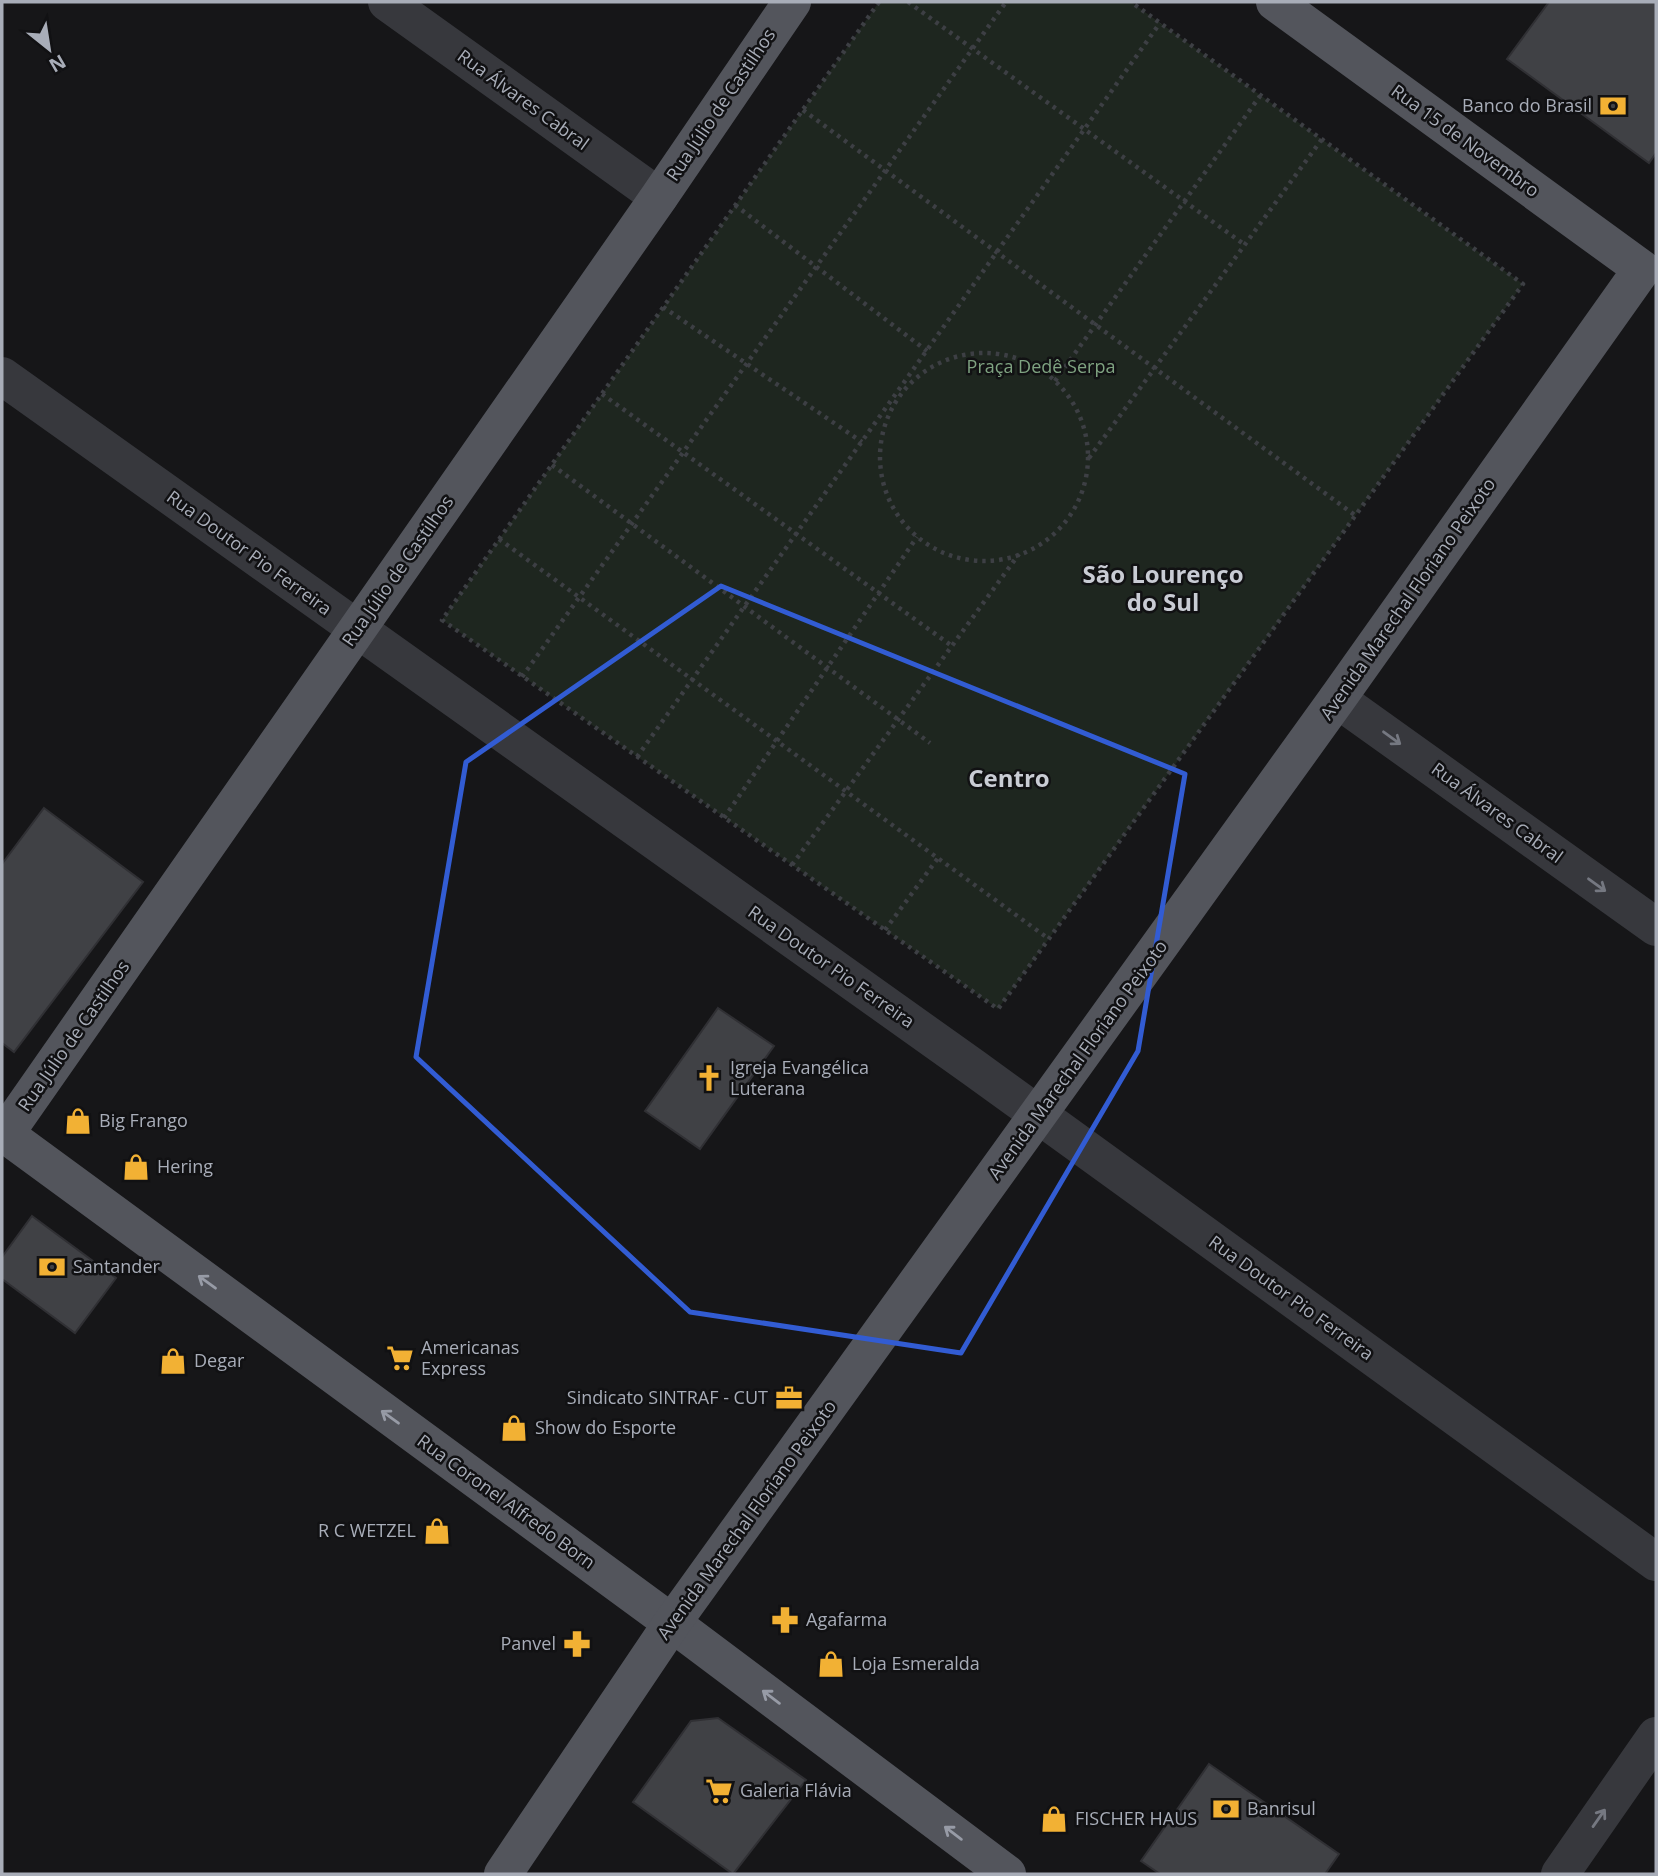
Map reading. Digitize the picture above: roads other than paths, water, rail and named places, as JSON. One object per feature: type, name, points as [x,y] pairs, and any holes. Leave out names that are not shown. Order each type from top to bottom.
[{"type":"main road","name":"Rua Júlio de Castilhos","points":[[3,1135],[357,631],[792,2]]},
{"type":"main road","name":"Rua 15 de Novembro","points":[[1275,2],[1651,265]]},
{"type":"main road","name":"Avenida Marechal Floriano Peixoto","points":[[503,1874],[672,1623],[1651,265]]},
{"type":"main road","name":"Rua Coronel Alfredo Born","points":[[3,1135],[672,1623],[1007,1874]]},
{"type":"street","name":"Rua Álvares Cabral","points":[[387,2],[659,197]]},
{"type":"street","name":"Rua Doutor Pio Ferreira","points":[[2,376],[1039,1115],[1656,1562]]},
{"type":"street","name":"Rua Álvares Cabral","points":[[1337,699],[1656,927]]},
{"type":"street","points":[[1560,1874],[1656,1736]]},
{"type":"place","name":"Banco do Brasil","points":[[1613,106]]},
{"type":"place","name":"Igreja Evangélica Luterana","points":[[709,1078]]},
{"type":"place","name":"Big Frango","points":[[78,1121]]},
{"type":"place","name":"Hering","points":[[136,1167]]},
{"type":"place","name":"Santander","points":[[52,1267]]},
{"type":"place","name":"Americanas Express","points":[[400,1358]]},
{"type":"place","name":"Degar","points":[[173,1361]]},
{"type":"place","name":"Sindicato SINTRAF - CUT","points":[[789,1398]]},
{"type":"place","name":"Show do Esporte","points":[[514,1428]]},
{"type":"place","name":"R C WETZEL","points":[[437,1531]]},
{"type":"place","name":"Agafarma","points":[[785,1620]]},
{"type":"place","name":"Panvel","points":[[577,1644]]},
{"type":"place","name":"Loja Esmeralda","points":[[831,1664]]},
{"type":"place","name":"Galeria Flávia","points":[[719,1791]]},
{"type":"place","name":"Banrisul","points":[[1226,1809]]},
{"type":"place","name":"FISCHER HAUS","points":[[1054,1819]]},
{"type":"district","name":"São Lourenço do Sul","points":[[1163,589]]},
{"type":"district","name":"Centro","points":[[1009,779]]},
{"type":"park label","name":"Praça Dedê Serpa","points":[[1041,367]]}]
